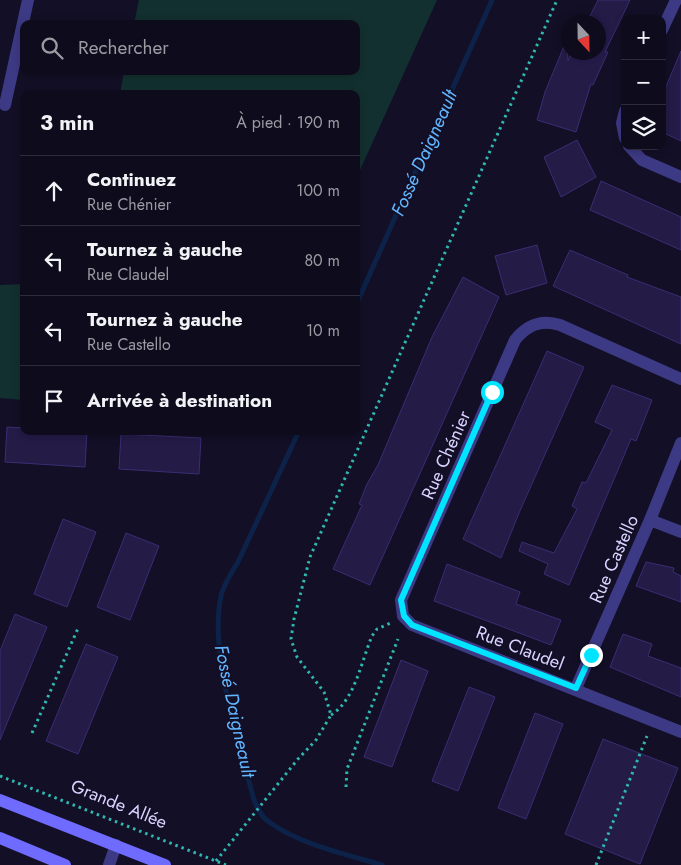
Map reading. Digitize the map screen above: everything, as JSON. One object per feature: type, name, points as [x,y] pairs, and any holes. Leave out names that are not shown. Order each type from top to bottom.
[{"type":"main road","points":[[0,800],[165,865]]},
{"type":"main road","points":[[0,838],[65,865]]},
{"type":"street","points":[[24,20],[28,0]]},
{"type":"street","points":[[666,21],[676,0]]},
{"type":"street","points":[[5,104],[20,36]]},
{"type":"street","points":[[633,150],[642,160],[681,177]]},
{"type":"street","name":"Rue Chénier","points":[[404,616],[401,600],[515,340],[523,330],[532,324],[548,322],[560,325],[681,379]]},
{"type":"street","name":"Rue Castello","points":[[576,688],[650,520],[681,443]]},
{"type":"street","points":[[650,520],[681,532]]},
{"type":"street","name":"Rue Claudel","points":[[404,616],[412,625],[576,688],[681,732]]},
{"type":"street","points":[[109,865],[116,845]]},
{"type":"path","points":[[331,715],[324,692],[296,657],[291,640],[294,618],[310,557],[557,0]]},
{"type":"path","points":[[216,861],[298,759],[316,740],[331,715],[342,708],[372,636],[377,629],[404,616]]},
{"type":"path","points":[[32,733],[79,626]]},
{"type":"path","points":[[346,787],[347,769],[398,639]]},
{"type":"path","points":[[596,865],[647,736]]},
{"type":"path","name":"Grande Allée","points":[[0,776],[226,865]]},
{"type":"path","points":[[140,838],[143,832]]},
{"type":"green space","points":[[139,0],[437,0],[360,170],[360,90],[121,90],[123,75],[360,75],[360,20],[135,20]]},
{"type":"green space","points":[[20,284],[20,400],[0,398],[0,285]]},
{"type":"building","points":[[598,0],[630,0],[623,15],[621,15],[606,50],[606,15],[590,15]]},
{"type":"building","points":[[681,51],[681,141],[666,134],[666,87]]},
{"type":"building","points":[[561,53],[561,60],[604,60],[593,85],[591,84],[576,132],[537,120],[545,92]]},
{"type":"building","points":[[577,140],[596,177],[561,197],[544,157]]},
{"type":"building","points":[[601,181],[681,217],[681,250],[590,210]]},
{"type":"building","points":[[537,245],[547,283],[506,295],[495,256]]},
{"type":"building","points":[[570,250],[628,275],[627,277],[681,297],[681,344],[553,286]]},
{"type":"building","points":[[463,277],[499,297],[370,585],[333,569],[362,505],[359,504],[367,484],[378,465],[432,337]]},
{"type":"building","points":[[547,351],[584,367],[501,558],[463,539]]},
{"type":"building","points":[[612,385],[652,400],[636,441],[631,439],[569,585],[544,574],[548,564],[519,551],[522,542],[554,553],[577,509],[572,506],[582,482],[586,483],[612,430],[595,422]]},
{"type":"building","points":[[7,427],[20,428],[20,435],[87,435],[85,467],[5,462]]},
{"type":"building","points":[[121,435],[201,438],[199,474],[119,469]]},
{"type":"building","points":[[63,519],[96,532],[67,607],[34,594]]},
{"type":"building","points":[[126,533],[159,546],[130,620],[97,607]]},
{"type":"building","points":[[646,562],[674,568],[673,572],[681,576],[681,602],[636,586]]},
{"type":"building","points":[[447,564],[520,592],[516,604],[561,620],[551,645],[434,601]]},
{"type":"building","points":[[15,614],[47,627],[0,740],[0,651]]},
{"type":"building","points":[[623,634],[652,644],[648,656],[681,668],[681,697],[610,667]]},
{"type":"building","points":[[86,644],[118,657],[78,754],[46,741]]},
{"type":"building","points":[[401,660],[428,671],[392,767],[364,757]]},
{"type":"building","points":[[469,687],[495,697],[458,791],[432,781]]},
{"type":"building","points":[[535,713],[563,724],[526,819],[498,808]]},
{"type":"building","points":[[603,739],[678,768],[640,864],[565,834]]},
{"type":"waterway","name":"Fossé Daigneault","points":[[360,296],[492,0]]},
{"type":"waterway","name":"Fossé Daigneault","points":[[297,435],[221,596],[218,619],[219,643],[227,695],[253,797],[263,816],[282,830],[309,843],[382,865]]},
{"type":"route","points":[[492,392],[401,600],[404,616],[412,625],[576,688],[591,655]]}]
